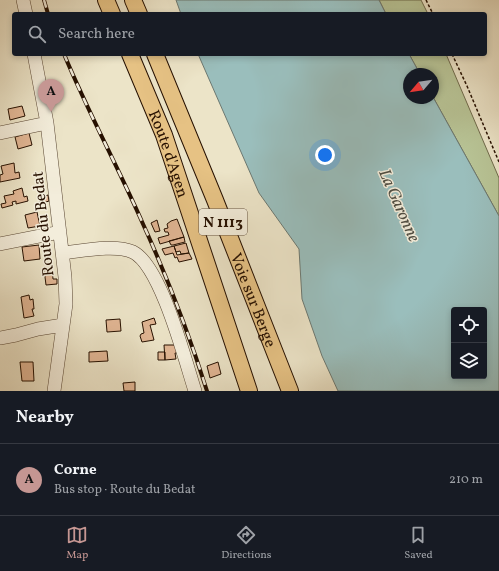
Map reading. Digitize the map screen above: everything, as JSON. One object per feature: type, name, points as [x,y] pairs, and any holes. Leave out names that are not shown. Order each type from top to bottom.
[{"type":"main road","points":[[106,0],[111,12]]},
{"type":"main road","points":[[133,0],[138,12]]},
{"type":"main road","name":"Route d'Agen","points":[[131,56],[164,135],[249,391]]},
{"type":"main road","name":"Voie sur Berge","points":[[156,56],[215,200],[290,391]]},
{"type":"street","points":[[23,0],[26,12]]},
{"type":"street","name":"Route du Bedat","points":[[34,56],[47,123],[65,277],[66,304],[64,325],[54,391]]},
{"type":"street","points":[[0,133],[47,123]]},
{"type":"street","points":[[0,244],[60,232]]},
{"type":"street","points":[[63,253],[114,248],[134,253],[142,260],[149,268],[163,296],[195,391]]},
{"type":"street","points":[[0,338],[38,329],[64,325]]},
{"type":"path","points":[[426,0],[432,12]]},
{"type":"path","points":[[453,56],[499,162]]},
{"type":"green space","points":[[379,0],[421,0],[427,12],[385,12]]},
{"type":"green space","points":[[410,56],[447,56],[499,178],[499,216],[437,104],[439,104],[439,68],[417,68]]},
{"type":"water","points":[[176,0],[379,0],[385,12],[180,12]]},
{"type":"water","name":"La Garonne","points":[[199,56],[410,56],[417,68],[403,68],[403,104],[437,104],[499,216],[499,391],[338,391],[322,356],[302,299],[299,249],[259,193]]},
{"type":"building","points":[[22,106],[25,116],[10,120],[8,109]]},
{"type":"building","points":[[29,133],[32,145],[18,149],[15,137]]},
{"type":"building","points":[[14,163],[15,173],[19,172],[20,178],[0,182],[0,175],[3,174],[1,166]]},
{"type":"building","points":[[22,188],[24,197],[27,196],[28,201],[16,204],[16,201],[12,202],[13,205],[2,208],[1,204],[6,203],[4,196],[14,194],[13,191]]},
{"type":"building","points":[[48,195],[49,201],[40,204],[39,198]]},
{"type":"building","points":[[37,212],[40,226],[28,228],[25,215]]},
{"type":"building","points":[[177,219],[184,237],[160,244],[158,238],[169,235],[164,229],[168,228],[167,224]]},
{"type":"building","points":[[157,220],[160,231],[155,232],[151,223]]},
{"type":"building","points":[[184,237],[185,242],[171,245],[169,241]]},
{"type":"building","points":[[186,243],[189,253],[181,254],[180,251],[176,252],[174,246]]},
{"type":"building","points":[[39,245],[40,259],[24,261],[22,247]]},
{"type":"building","points":[[174,246],[177,255],[189,253],[192,259],[179,262],[173,253],[165,255],[162,249]]},
{"type":"building","points":[[52,268],[53,279],[57,279],[57,284],[46,285],[44,269]]},
{"type":"building","points":[[29,295],[30,300],[33,299],[34,309],[32,309],[34,316],[24,318],[21,297]]},
{"type":"building","points":[[154,318],[156,324],[150,325],[154,340],[142,342],[140,336],[144,333],[142,322]]},
{"type":"building","points":[[120,319],[121,331],[107,332],[106,320]]},
{"type":"building","points":[[164,345],[176,345],[179,353],[175,353],[176,359],[165,360]]},
{"type":"building","points":[[107,351],[108,361],[89,362],[89,352]]},
{"type":"building","points":[[158,352],[165,352],[165,360],[158,360]]},
{"type":"building","points":[[20,362],[33,362],[34,381],[22,381]]},
{"type":"building","points":[[218,362],[221,374],[210,378],[207,366]]},
{"type":"building","points":[[135,382],[135,391],[124,391],[123,383]]},
{"type":"railway","points":[[44,0],[47,12]]},
{"type":"railway","points":[[65,56],[161,265],[193,349],[207,391]]},
{"type":"place","name":"Corne","points":[[51,112]]}]
